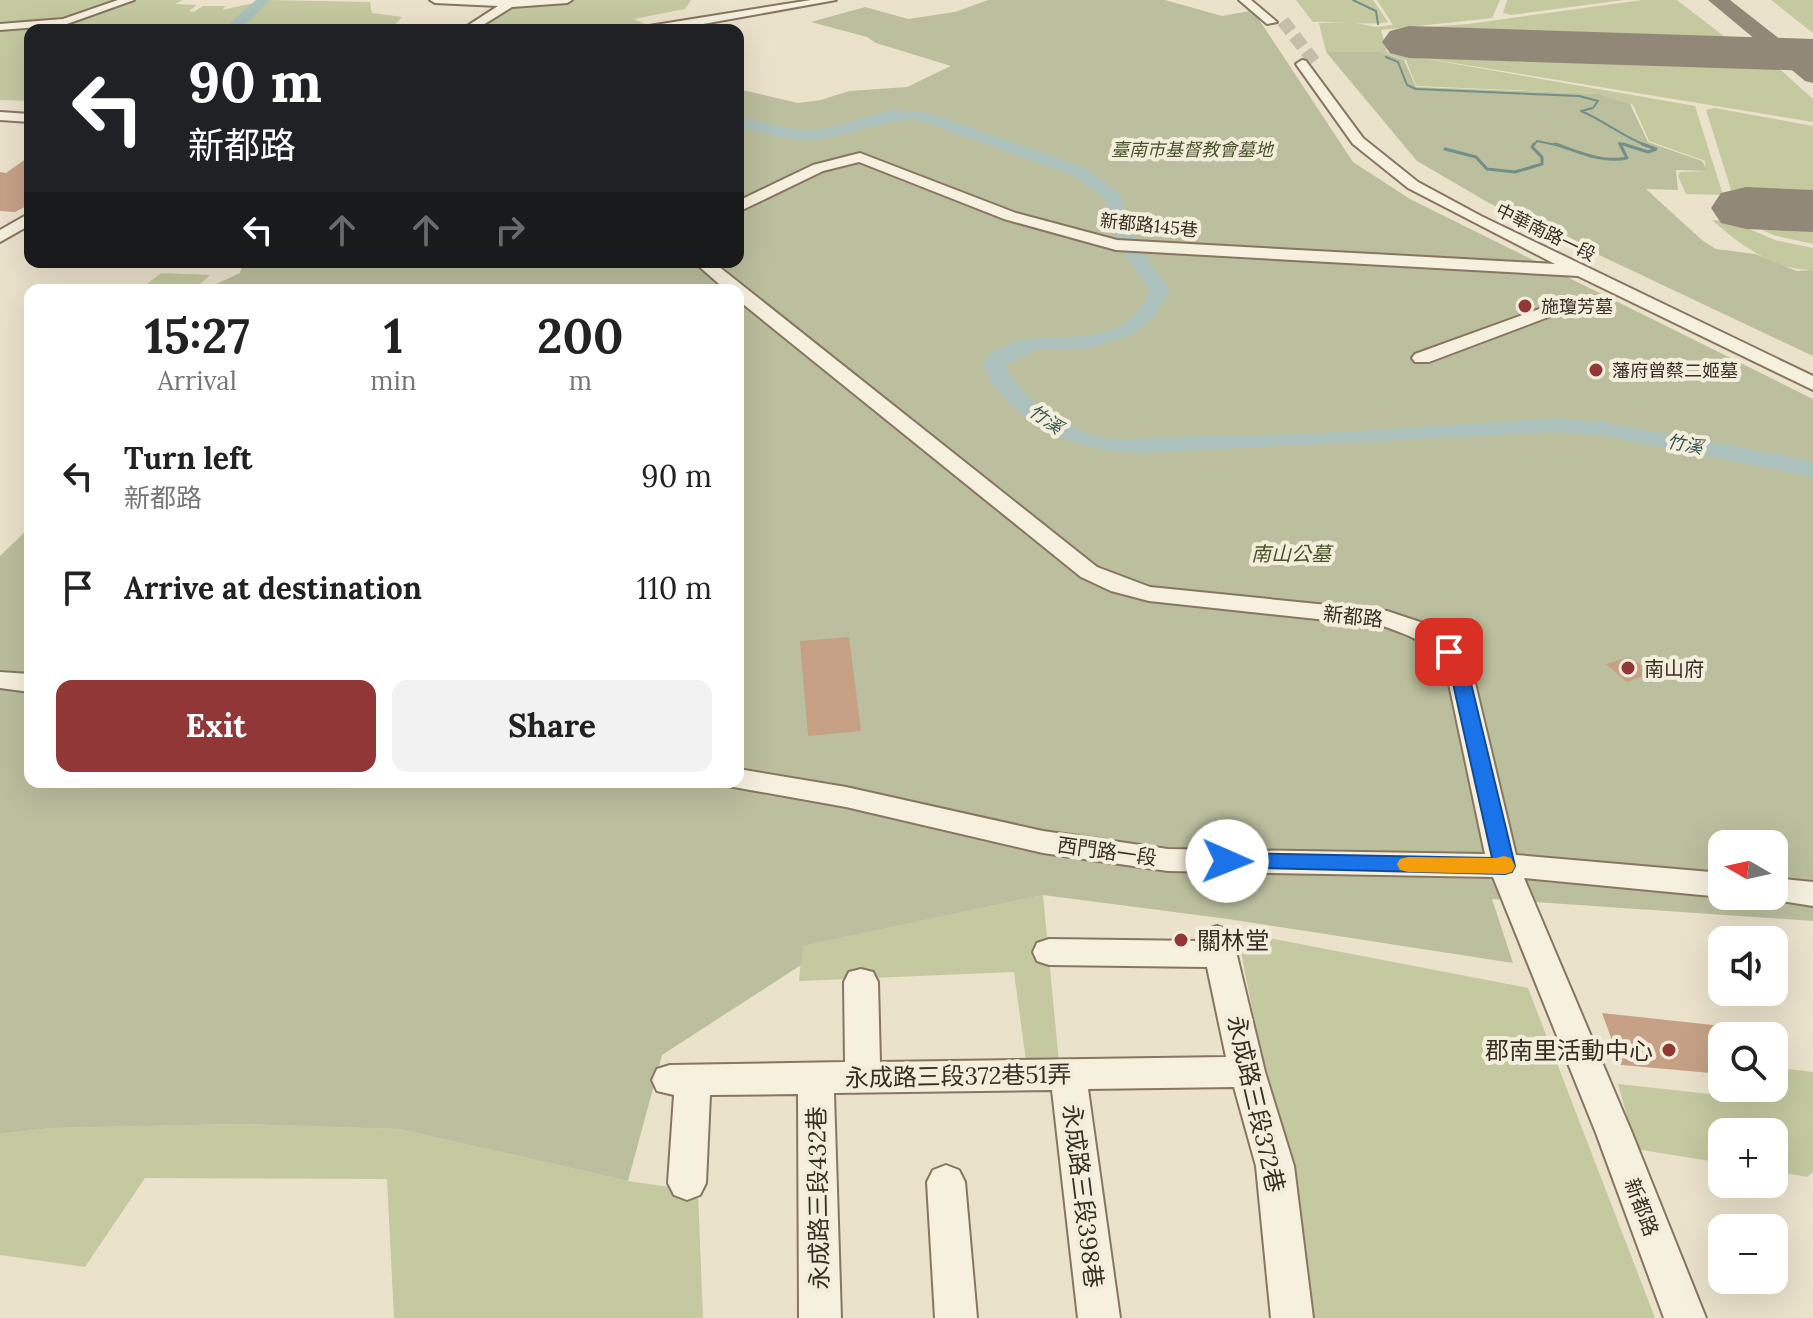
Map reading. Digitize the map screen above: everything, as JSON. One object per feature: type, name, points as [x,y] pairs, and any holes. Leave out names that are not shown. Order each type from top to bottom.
[{"type":"street","points":[[38,24],[64,22],[129,0]]},
{"type":"street","points":[[435,0],[532,4],[567,0]]},
{"type":"street","points":[[685,24],[831,0]]},
{"type":"street","points":[[701,24],[847,0]]},
{"type":"street","points":[[1244,0],[1277,21],[1257,0]]},
{"type":"street","points":[[477,24],[514,1]]},
{"type":"street","points":[[0,27],[24,25]]},
{"type":"street","name":"中華南路一段","points":[[1813,368],[1493,214],[1430,180],[1377,141],[1309,64],[1346,127],[1374,157],[1413,185],[1475,219],[1813,384]]},
{"type":"street","points":[[0,115],[24,117]]},
{"type":"street","name":"新都路145巷","points":[[744,204],[818,168],[860,157],[1010,216],[1116,245],[1582,271]]},
{"type":"street","points":[[0,237],[24,222]]},
{"type":"street","name":"新都路","points":[[709,268],[729,284]]},
{"type":"street","name":"新都路","points":[[744,297],[1089,572],[1120,586],[1149,594],[1387,619],[1429,634],[1449,652],[1461,679],[1502,858],[1685,1318]]},
{"type":"street","points":[[1422,358],[1545,312]]},
{"type":"street","points":[[0,680],[24,682]]},
{"type":"street","points":[[0,694],[24,697]]},
{"type":"street","name":"西門路一段","points":[[744,766],[848,783],[1042,825],[1165,843],[1708,867]]},
{"type":"street","name":"西門路一段","points":[[744,780],[846,797],[1043,842],[1168,860],[1502,858],[1548,867],[1708,884]]},
{"type":"street","points":[[1788,874],[1813,877]]},
{"type":"street","points":[[1788,891],[1813,894]]},
{"type":"street","name":"永成路三段372巷","points":[[1049,952],[1219,946],[1247,1072],[1275,1166],[1292,1318]]},
{"type":"street","points":[[861,982],[863,1077]]},
{"type":"street","name":"永成路三段372巷51弄","points":[[687,1183],[682,1080],[1247,1072]]},
{"type":"street","name":"永成路三段398巷","points":[[1068,1075],[1099,1318]]},
{"type":"street","name":"永成路三段432巷","points":[[816,1078],[820,1318]]},
{"type":"street","points":[[946,1182],[956,1318]]},
{"type":"green space","points":[[0,0],[116,0],[69,17],[0,25]]},
{"type":"green space","points":[[135,0],[183,0],[175,4],[197,5],[189,11],[194,12],[203,6],[226,6],[222,10],[267,0],[370,2],[372,13],[402,17],[396,24],[52,24]]},
{"type":"green space","points":[[575,0],[691,0],[685,9],[634,19],[645,24],[484,24],[517,6]]},
{"type":"green space","name":"南山公墓","points":[[988,0],[1165,0],[1222,16],[1250,11],[1256,15],[1353,162],[1410,199],[1813,399],[1813,921],[1492,899],[1513,963],[1228,919],[1043,895],[803,946],[801,965],[662,1055],[628,1181],[398,1129],[241,1124],[53,1128],[0,1134],[0,556],[24,533],[24,788],[744,788],[744,284],[216,284],[240,273],[241,268],[744,268],[744,90],[798,103],[849,91],[907,87],[951,66],[876,43],[867,37],[811,22],[865,7],[908,19],[955,12]]},
{"type":"green space","points":[[1296,0],[1373,0],[1388,22],[1313,22]]},
{"type":"green space","points":[[1377,0],[1500,0],[1492,18],[1381,30],[1387,52],[1695,106],[1723,195],[1686,194],[1678,176],[1680,172],[1706,171],[1705,161],[1649,141],[1633,105],[1600,94],[1416,86],[1406,60],[1379,52],[1326,52],[1319,23],[1351,22],[1376,27],[1393,25]]},
{"type":"green space","points":[[1507,0],[1624,0],[1511,15],[1503,13]]},
{"type":"green space","points":[[1642,0],[1677,0],[1734,44],[1389,34],[1395,29],[1468,24]]},
{"type":"green space","points":[[1771,0],[1813,0],[1813,33]]},
{"type":"green space","points":[[24,28],[24,101],[0,100],[0,30]]},
{"type":"green space","points":[[1392,49],[1774,64],[1813,99],[1813,122],[1405,55]]},
{"type":"green space","points":[[1326,52],[1379,52],[1404,60],[1416,87],[1600,94],[1630,104],[1648,142],[1702,161],[1708,171],[1676,170],[1678,190],[1646,189],[1703,241],[1716,249],[1755,254],[1797,271],[1813,270],[1813,356],[1489,203],[1417,161]]},
{"type":"green space","points":[[1715,108],[1813,126],[1813,199],[1733,196],[1706,110]]},
{"type":"green space","points":[[1712,220],[1733,222],[1775,240],[1813,248],[1813,270],[1771,261],[1746,247]]},
{"type":"green space","points":[[1745,222],[1813,226],[1813,244],[1773,235]]},
{"type":"green space","points":[[161,273],[210,275],[200,284],[147,284]]},
{"type":"green space","points":[[1043,895],[1059,1063],[1026,1061],[1014,972],[799,981],[802,946]]},
{"type":"green space","points":[[1237,932],[1528,988],[1655,1318],[1313,1318]]},
{"type":"green space","points":[[1788,1069],[1813,1072],[1813,1172],[1807,1177],[1788,1174],[1788,1118],[1708,1118],[1708,1161],[1636,1149],[1618,1084],[1708,1094],[1708,1102],[1788,1102]]},
{"type":"green space","points":[[241,1124],[398,1129],[628,1181],[698,1191],[703,1318],[394,1318],[387,1179],[145,1178],[85,1267],[0,1255],[0,1134],[53,1128]]},
{"type":"building","points":[[24,160],[24,207],[15,212],[0,211],[0,172],[6,173]]},
{"type":"building","points":[[849,637],[861,731],[808,736],[800,641]]},
{"type":"building","name":"南山府","points":[[1630,657],[1651,673],[1627,682],[1606,664]]},
{"type":"building","name":"郡南里活動中心","points":[[1602,1013],[1708,1024],[1708,1073],[1621,1065]]},
{"type":"waterway","name":"竹溪","points":[[239,24],[264,0]]},
{"type":"waterway","points":[[1353,0],[1376,11],[1378,24]]},
{"type":"waterway","points":[[1386,57],[1398,62],[1407,85],[1416,89],[1579,96],[1598,101],[1593,108],[1581,111],[1648,146]]},
{"type":"waterway","name":"竹溪","points":[[744,123],[800,135],[824,134],[892,115],[920,115],[1078,171],[1114,197],[1129,247],[1160,289],[1147,314],[1112,337],[1084,344],[1032,344],[993,364],[1012,392],[1053,425],[1076,437],[1099,444],[1122,446],[1226,444],[1559,425],[1604,429],[1813,469]]},
{"type":"waterway","points":[[1533,146],[1537,141],[1560,146]]},
{"type":"waterway","points":[[1621,146],[1619,143],[1625,145]]},
{"type":"waterway","points":[[1445,149],[1476,157],[1487,169],[1515,172],[1542,164],[1542,157],[1532,147],[1534,144]]},
{"type":"waterway","points":[[1555,144],[1560,146]]},
{"type":"waterway","points":[[1625,145],[1648,152],[1656,149],[1642,144]]},
{"type":"waterway","points":[[1625,145],[1630,146]]},
{"type":"waterway","points":[[1560,146],[1599,158],[1627,158],[1621,146]]},
{"type":"taxiway","points":[[1718,0],[1813,76]]},
{"type":"runway","points":[[1409,42],[1813,55]]},
{"type":"runway","points":[[1746,208],[1813,211]]},
{"type":"tunnel","points":[[1283,21],[1316,64]]},
{"type":"slow traffic","points":[[1408,864],[1504,864]]},
{"type":"place","name":"施瓊芳墓","points":[[1525,306]]},
{"type":"place","name":"藩府曾蔡二姬墓","points":[[1596,370]]},
{"type":"place","name":"南山府","points":[[1628,668]]},
{"type":"place","name":"關林堂","points":[[1181,940]]},
{"type":"place","name":"郡南里活動中心","points":[[1669,1050]]},
{"type":"route","points":[[1227,861],[1505,866],[1461,679],[1449,652]]},
{"type":"park label","name":"臺南市基督教會墓地","points":[[1192,149]]}]
